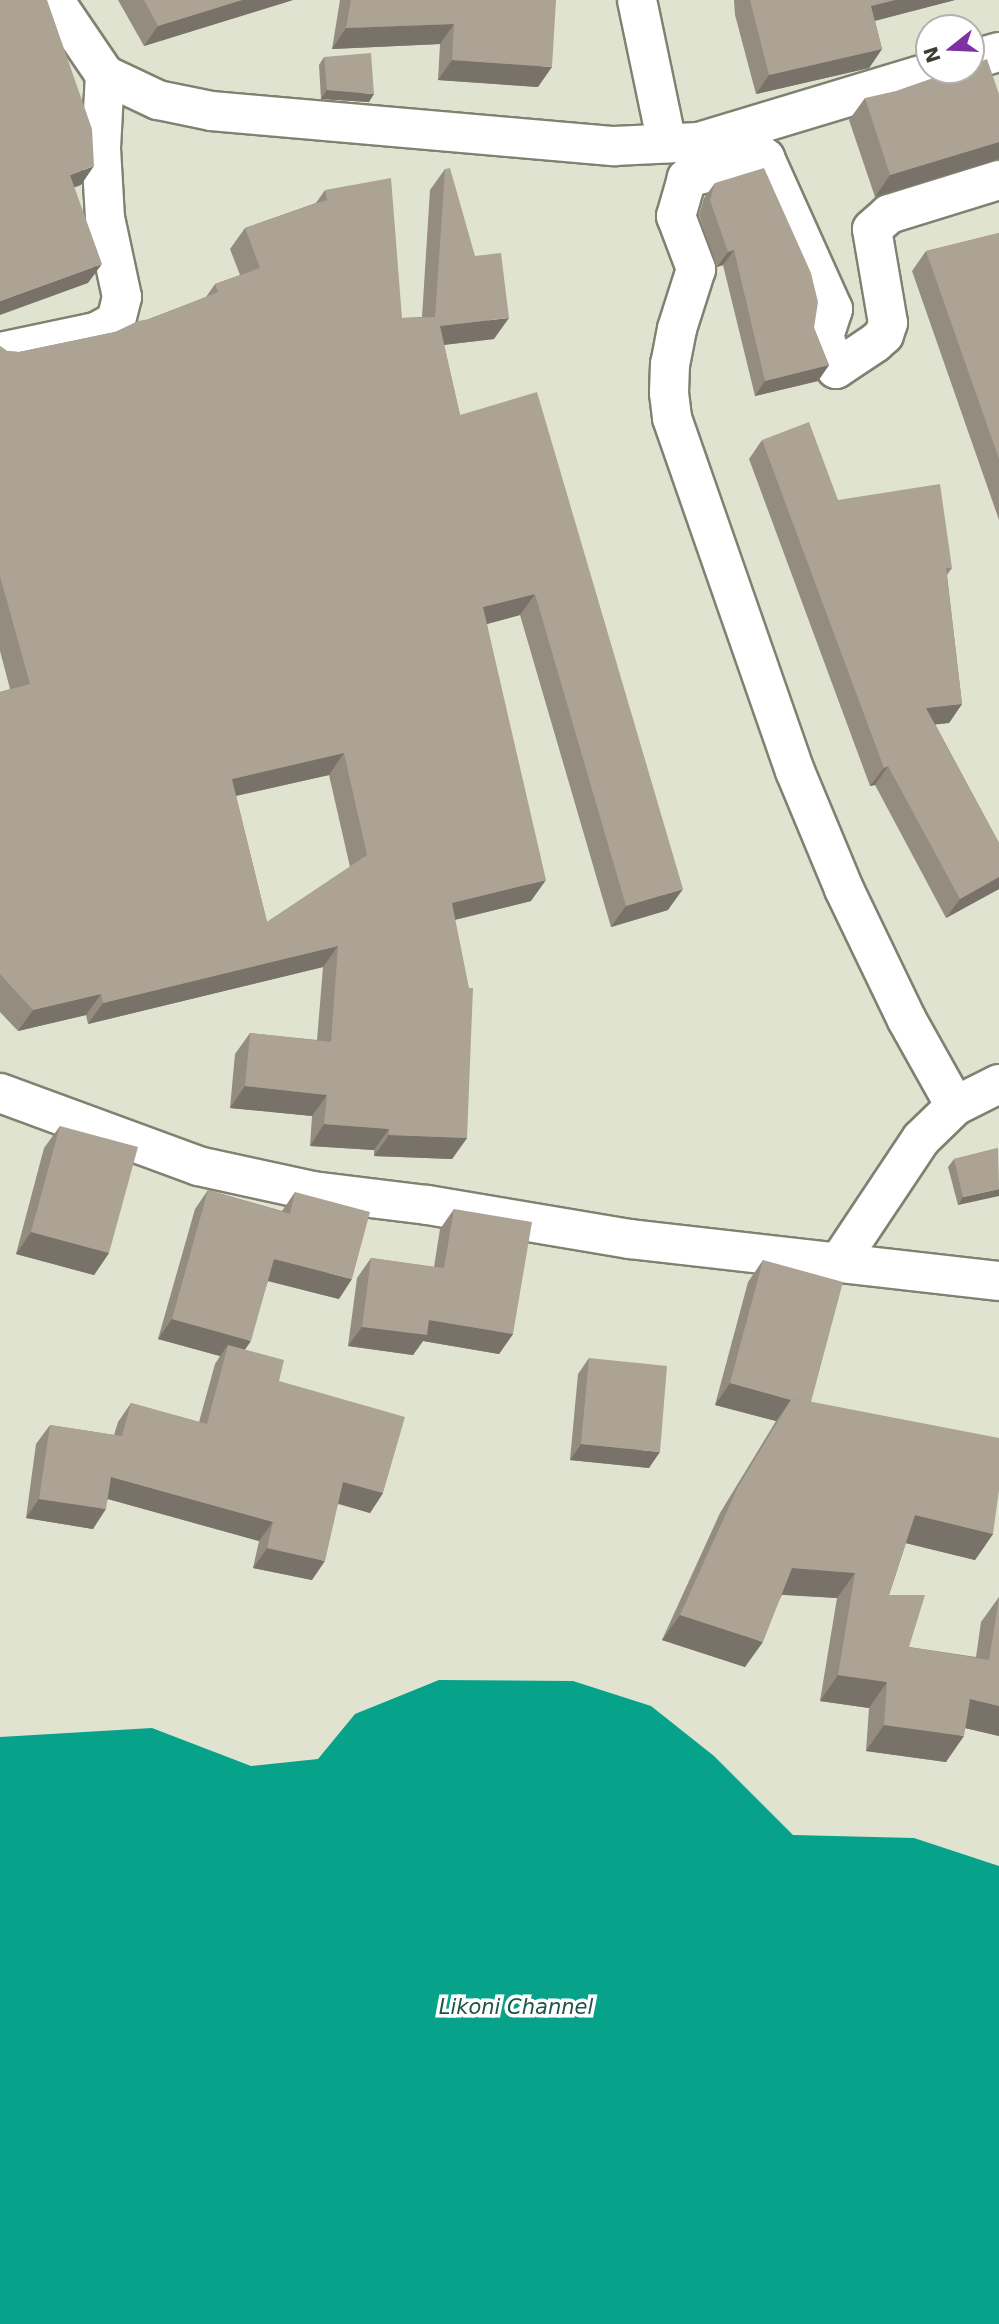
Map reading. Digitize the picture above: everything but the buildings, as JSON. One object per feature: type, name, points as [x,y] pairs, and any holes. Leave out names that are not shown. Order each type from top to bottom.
[{"type":"street","points":[[54,0],[105,75],[158,100],[211,111],[614,146],[667,144],[699,142],[915,77]]},
{"type":"street","points":[[638,0],[667,144]]},
{"type":"street","points":[[0,352],[96,332],[116,321],[122,297],[105,218],[101,148],[105,75]]},
{"type":"street","points":[[730,132],[765,158],[833,309],[824,336],[836,369],[875,343],[884,335],[888,323],[872,229],[889,214],[999,180]]},
{"type":"street","points":[[765,158],[687,178],[676,216],[696,269],[677,329],[670,364],[672,418],[795,771],[844,889],[907,1020],[955,1106]]},
{"type":"street","points":[[839,1262],[921,1139],[955,1106],[999,1084]]},
{"type":"street","points":[[0,1093],[198,1166],[313,1191],[427,1205],[630,1239],[999,1281]]},
{"type":"water","name":"Likoni Channel","points":[[439,1680],[573,1681],[651,1706],[714,1756],[793,1835],[914,1838],[999,1866],[999,2324],[0,2324],[0,1737],[152,1728],[251,1766],[318,1759],[355,1714]]}]
